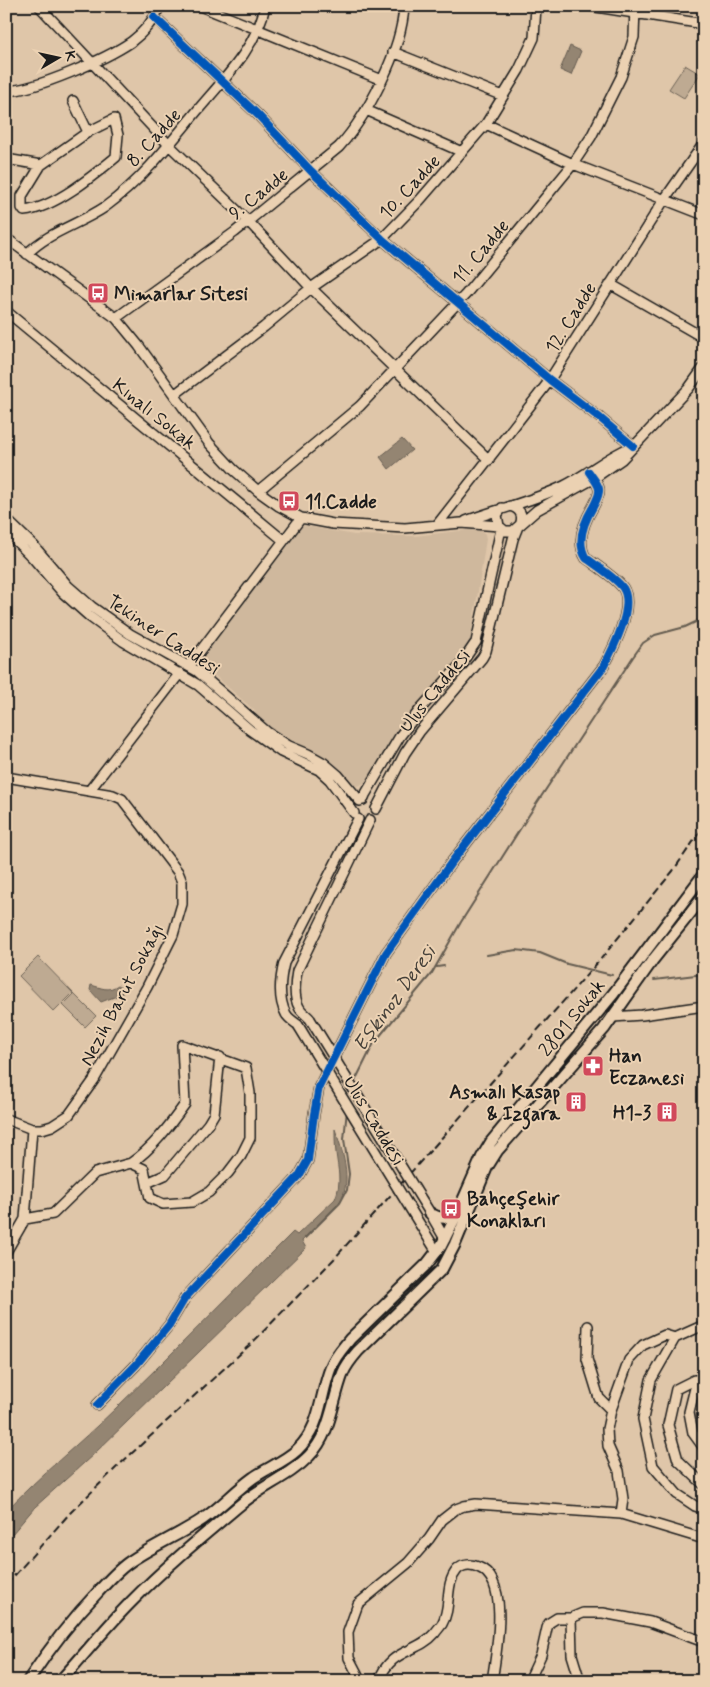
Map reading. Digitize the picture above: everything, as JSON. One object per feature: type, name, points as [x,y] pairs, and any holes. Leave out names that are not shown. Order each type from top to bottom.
[{"type":"main road","name":"2801 Sokak","points":[[28,1681],[66,1628],[99,1591],[127,1564],[204,1518],[254,1477],[284,1461],[298,1449],[307,1438],[319,1416],[329,1373],[339,1352],[350,1339],[441,1252],[482,1157],[491,1142],[624,980],[704,874]]},
{"type":"main road","name":"2801 Sokak","points":[[358,1351],[439,1273],[455,1244],[487,1167],[497,1151],[613,1017],[652,961],[704,896]]},
{"type":"main road","points":[[613,1017],[608,1012],[621,993],[624,980]]},
{"type":"main road","points":[[430,1213],[442,1218],[452,1218],[458,1214]]},
{"type":"main road","points":[[60,1681],[131,1602],[155,1579],[254,1493],[278,1480],[310,1456],[323,1436],[344,1372],[358,1351],[384,1320],[440,1265],[441,1252],[455,1244]]},
{"type":"street","points":[[38,6],[169,145],[248,222],[311,288],[489,460]]},
{"type":"street","points":[[6,91],[24,89],[92,62],[131,42],[154,17],[160,6]]},
{"type":"street","points":[[200,6],[382,80]]},
{"type":"street","name":"8. Cadde","points":[[27,254],[39,243],[92,215],[116,199],[169,145],[245,50],[258,29],[265,6]]},
{"type":"street","name":"9. Cadde","points":[[116,318],[248,222],[345,141],[366,110],[382,80],[393,52],[404,6]]},
{"type":"street","name":"10. Cadde","points":[[174,395],[264,327],[311,288],[382,239],[420,200],[486,124],[519,70],[534,38],[536,6]]},
{"type":"street","points":[[590,6],[636,10],[704,24]]},
{"type":"street","name":"11. Cadde","points":[[258,491],[360,406],[457,303],[573,164],[591,137],[621,77],[634,38],[636,10]]},
{"type":"street","points":[[154,17],[258,114],[311,171],[382,239],[550,380],[634,446]]},
{"type":"street","points":[[393,52],[503,96]]},
{"type":"street","points":[[73,101],[88,132]]},
{"type":"street","points":[[366,110],[462,152]]},
{"type":"street","points":[[114,119],[118,136],[116,157],[88,180],[53,201],[32,210],[24,211],[22,208],[22,196],[40,165],[88,132],[114,119]]},
{"type":"street","points":[[486,124],[573,164],[704,215]]},
{"type":"street","name":"12. Cadde","points":[[437,526],[550,380],[664,200],[704,143]]},
{"type":"street","points":[[6,159],[40,165]]},
{"type":"street","points":[[6,238],[116,318],[139,346],[209,443],[234,470],[258,491],[279,506],[301,518],[333,524],[406,528],[461,523],[536,498],[591,476]]},
{"type":"street","points":[[610,284],[704,338]]},
{"type":"street","name":"Kınalı Sokak","points":[[6,310],[284,540]]},
{"type":"street","points":[[461,523],[500,528],[510,532],[519,527],[536,510],[622,459],[689,388],[704,367]]},
{"type":"street","points":[[98,1406],[136,1365],[169,1325],[185,1298],[299,1176],[308,1160],[319,1088],[386,953],[450,863],[599,673],[613,650],[625,616],[626,594],[622,586],[586,558],[582,552],[581,545],[585,523],[600,492],[599,486],[591,476]]},
{"type":"street","points":[[500,528],[497,522],[497,515],[506,507],[514,507],[521,513],[522,517],[519,527]]},
{"type":"street","points":[[189,666],[301,518]]},
{"type":"street","name":"Tekiner Caddesi","points":[[6,519],[34,545],[68,586],[92,607],[130,634],[204,676],[267,732],[289,746],[324,763],[362,800]]},
{"type":"street","name":"Ulus Caddesi","points":[[445,1239],[310,1019],[298,1007],[295,985],[297,971],[370,820],[375,815],[376,808],[405,753],[420,731],[486,651],[513,540],[519,527]]},
{"type":"street","name":"Ulus Caddesi","points":[[441,1252],[419,1223],[298,1025],[286,1016],[281,990],[281,976],[282,969],[356,816],[355,806],[362,800],[400,736],[422,707],[461,664],[476,642],[500,528]]},
{"type":"street","name":"Tekiner Caddesi","points":[[6,531],[84,613],[123,641],[198,684],[250,730],[281,752],[324,774],[356,816]]},
{"type":"street","points":[[89,791],[180,673]]},
{"type":"street","name":"Nezih Barut Sokağı","points":[[6,777],[113,795],[122,799],[178,872],[183,890],[182,904],[173,935],[147,987],[94,1080],[69,1115],[52,1126],[32,1129]]},
{"type":"street","points":[[362,800],[372,803],[376,808]]},
{"type":"street","points":[[356,816],[364,821],[370,820]]},
{"type":"street","points":[[613,1017],[642,1016],[704,1006]]},
{"type":"street","points":[[25,1219],[53,1214],[95,1173],[131,1163],[142,1156],[153,1144],[185,1104],[182,1045],[220,1057],[246,1068],[250,1092],[250,1138],[228,1173],[209,1192],[192,1202],[163,1204],[150,1198],[144,1169],[131,1163]]},
{"type":"street","points":[[147,1183],[165,1175],[208,1124],[214,1114],[220,1057]]},
{"type":"street","points":[[6,1119],[32,1129],[25,1219],[6,1252]]},
{"type":"street","points":[[621,1514],[623,1499],[619,1471],[608,1446],[607,1428],[611,1410],[629,1360],[643,1345],[665,1336],[674,1338],[704,1325]]},
{"type":"street","points":[[588,1326],[587,1359],[598,1398],[611,1410]]},
{"type":"street","points":[[674,1338],[651,1380],[643,1419],[653,1466],[677,1494],[695,1506],[704,1509]]},
{"type":"street","points":[[704,1380],[694,1380],[676,1389],[668,1425],[678,1460],[704,1486]]},
{"type":"street","points":[[704,1380],[695,1388],[689,1412],[693,1433],[704,1448]]},
{"type":"street","points":[[361,1681],[349,1658],[348,1632],[358,1604],[408,1563],[429,1539],[442,1520],[456,1509],[476,1504],[621,1514],[704,1539]]},
{"type":"street","points":[[379,1681],[390,1660],[433,1635],[443,1623],[450,1583],[456,1571],[462,1566],[472,1564],[485,1569],[494,1583],[499,1603],[500,1626],[492,1681]]},
{"type":"street","points":[[528,1681],[541,1655],[549,1623],[557,1618],[571,1618],[583,1613],[603,1613],[650,1622],[704,1642]]},
{"type":"street","points":[[571,1618],[572,1655],[580,1681]]},
{"type":"shaded area","points":[[570,46],[581,51],[571,75],[560,70]]},
{"type":"shaded area","points":[[685,65],[700,74],[684,98],[669,89]]},
{"type":"shaded area","points":[[402,439],[412,450],[389,469],[380,457]]},
{"type":"shaded area","points":[[300,525],[354,535],[415,536],[476,529],[481,530],[485,534],[486,539],[470,643],[396,733],[368,781],[358,786],[349,783],[323,757],[281,736],[261,722],[256,717],[255,711],[197,660]]},
{"type":"shaded area","points":[[38,957],[73,993],[54,1012],[19,976]]},
{"type":"shaded area","points":[[91,985],[108,989],[118,985],[122,987],[122,994],[101,1002],[90,990]]},
{"type":"shaded area","points":[[74,994],[96,1016],[85,1027],[63,1005]]},
{"type":"shaded area","points":[[335,1129],[345,1165],[346,1184],[344,1193],[336,1206],[302,1241],[306,1248],[94,1454],[35,1507],[6,1541],[6,1511],[115,1409],[293,1232],[297,1235],[335,1199],[339,1182]]},
{"type":"waterway","name":"Eşkinoz Deresi","points":[[354,1083],[374,1043],[432,973],[461,922],[529,815],[643,643],[655,635],[685,627],[704,618]]},
{"type":"waterway","points":[[487,955],[516,950],[540,953],[567,964],[612,975]]},
{"type":"waterway","points":[[437,967],[444,966]]},
{"type":"waterway","points":[[654,980],[704,974]]},
{"type":"waterway","name":"Eşkinoz Deresi","points":[[305,1238],[340,1203],[347,1190],[349,1174],[344,1139],[347,1110]]},
{"type":"railway","points":[[6,1585],[70,1513],[119,1465],[253,1342],[333,1260],[600,960],[673,871],[704,826]]},
{"type":"cycle path","points":[[154,17],[258,115],[311,171],[382,239],[550,380],[633,446]]},
{"type":"cycle path","points":[[97,1405],[136,1365],[169,1325],[185,1298],[299,1176],[308,1160],[319,1087],[386,953],[451,863],[604,666],[625,617],[626,596],[620,584],[586,558],[583,552],[582,532],[598,498],[599,491],[589,472]]},
{"type":"place","name":"Mimarlar Sitesi","points":[[98,293]]},
{"type":"place","name":"11.Cadde","points":[[289,501]]},
{"type":"place","name":"Han Eczanesi","points":[[593,1066]]},
{"type":"place","name":"Asmalı Kasap & Izgara","points":[[576,1102]]},
{"type":"place","name":"H1-3","points":[[667,1112]]},
{"type":"place","name":"Bahçeşehir Konakları","points":[[451,1209]]}]
